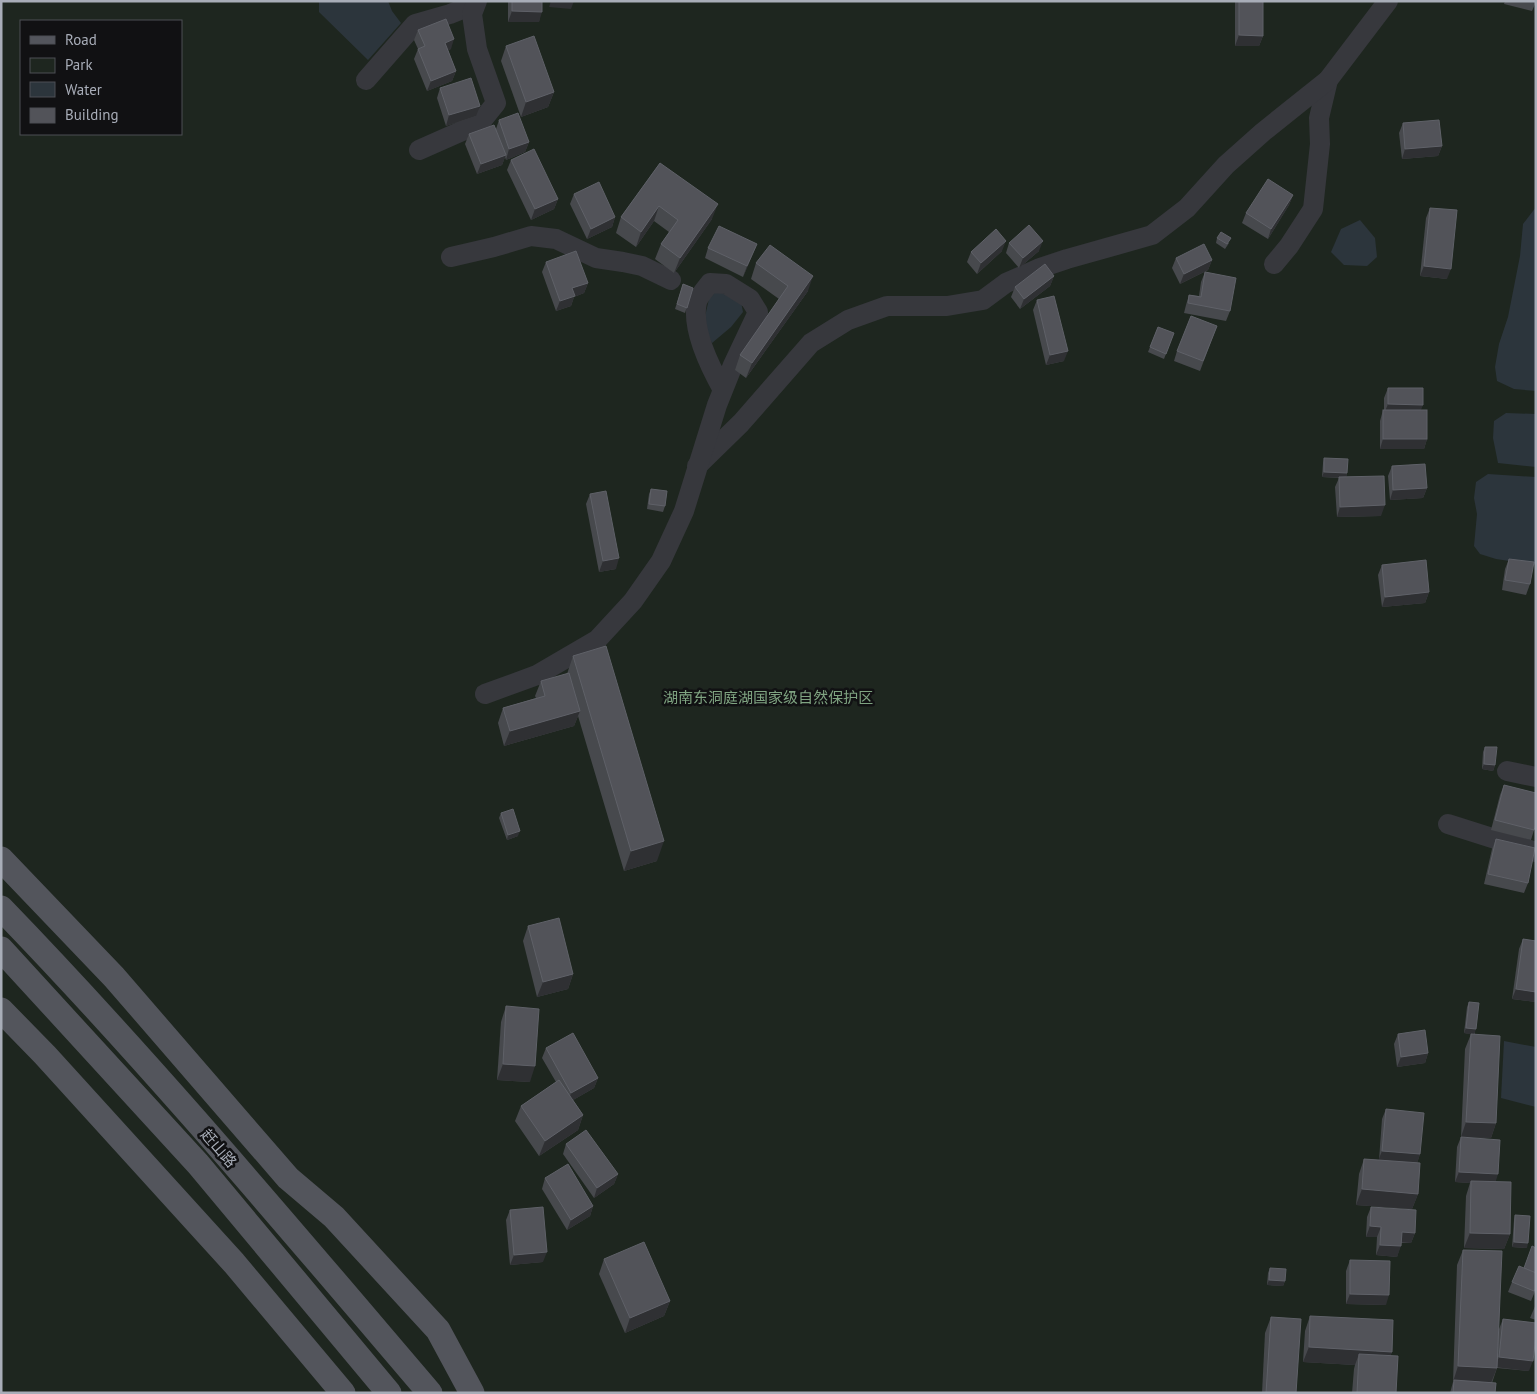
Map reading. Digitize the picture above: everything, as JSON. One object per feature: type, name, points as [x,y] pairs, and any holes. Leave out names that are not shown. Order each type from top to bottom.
[{"type":"main road","points":[[1,859],[114,977],[288,1178],[334,1217],[438,1330],[472,1393]]},
{"type":"main road","name":"赶山路","points":[[1,908],[91,1003],[261,1196],[430,1393]]},
{"type":"main road","name":"赶山路","points":[[1,949],[198,1164],[389,1393]]},
{"type":"main road","points":[[1,1010],[45,1055],[234,1263],[343,1393]]},
{"type":"street","points":[[366,80],[415,24],[450,14],[476,1]]},
{"type":"street","points":[[419,150],[480,123],[496,104],[477,49],[472,14],[476,1]]},
{"type":"street","points":[[698,466],[741,423],[811,343],[848,320],[887,306],[947,306],[983,300],[1006,283],[1040,268],[1152,235],[1187,208],[1226,165],[1263,132],[1328,80],[1388,1]]},
{"type":"street","points":[[1274,264],[1289,246],[1313,209],[1320,144],[1319,118],[1328,80]]},
{"type":"street","points":[[451,257],[531,236],[556,239],[596,258],[642,266],[671,280]]},
{"type":"street","points":[[485,694],[537,675],[596,640],[633,602],[661,562],[684,511],[723,390],[758,312],[750,299],[726,284],[710,283],[697,300],[697,319],[703,346],[712,370],[723,390]]},
{"type":"street","points":[[1506,772],[1536,777]]},
{"type":"street","points":[[1448,824],[1536,851]]},
{"type":"green space","name":"湖南东洞庭湖国家级自然保护区","points":[[1,1],[1536,1],[1536,1393],[1,1393]]},
{"type":"water","points":[[319,1],[388,1],[392,11],[401,23],[368,60],[319,12]]},
{"type":"water","points":[[1536,207],[1536,391],[1514,389],[1497,381],[1495,367],[1499,344],[1508,317],[1520,256],[1523,224]]},
{"type":"water","points":[[1360,220],[1375,238],[1377,257],[1367,266],[1344,265],[1331,252],[1341,229]]},
{"type":"water","points":[[715,292],[720,292],[741,302],[743,312],[731,327],[712,343],[703,325],[709,299]]},
{"type":"water","points":[[1506,413],[1536,414],[1536,467],[1498,463],[1493,438],[1494,421]]},
{"type":"water","points":[[1488,474],[1536,477],[1536,565],[1496,559],[1480,554],[1474,546],[1477,514],[1474,498],[1476,482]]},
{"type":"water","points":[[1504,1041],[1536,1047],[1536,1107],[1501,1098]]},
{"type":"building","points":[[512,1],[542,1],[542,12],[512,11]]},
{"type":"building","points":[[1239,1],[1263,1],[1263,36],[1239,35]]},
{"type":"building","points":[[446,19],[454,39],[445,43],[456,71],[431,81],[418,49],[425,46],[418,30]]},
{"type":"building","points":[[534,36],[554,92],[526,102],[506,46]]},
{"type":"building","points":[[471,78],[480,106],[449,115],[440,88]]},
{"type":"building","points":[[518,113],[529,142],[509,149],[499,120]]},
{"type":"building","points":[[1439,120],[1442,146],[1405,149],[1403,123]]},
{"type":"building","points":[[494,125],[506,155],[481,164],[469,134]]},
{"type":"building","points":[[534,149],[558,199],[535,209],[511,160]]},
{"type":"building","points":[[660,163],[718,204],[680,258],[661,244],[678,220],[659,206],[641,232],[621,217]]},
{"type":"building","points":[[1268,179],[1293,195],[1271,229],[1246,213]]},
{"type":"building","points":[[599,182],[615,217],[591,229],[574,194]]},
{"type":"building","points":[[1430,208],[1457,210],[1451,269],[1424,266]]},
{"type":"building","points":[[1029,225],[1043,241],[1023,258],[1009,243]]},
{"type":"building","points":[[719,226],[757,244],[747,266],[708,248]]},
{"type":"building","points":[[996,229],[1006,241],[981,263],[971,252]]},
{"type":"building","points":[[1221,232],[1231,238],[1227,244],[1217,238]]},
{"type":"building","points":[[1204,244],[1212,260],[1184,274],[1176,258]]},
{"type":"building","points":[[770,245],[813,276],[752,363],[740,355],[788,286],[756,263]]},
{"type":"building","points":[[576,251],[588,283],[572,288],[575,296],[560,301],[546,262]]},
{"type":"building","points":[[1045,264],[1054,276],[1024,299],[1015,287]]},
{"type":"building","points":[[1205,272],[1236,278],[1230,311],[1188,303],[1189,295],[1201,297]]},
{"type":"building","points":[[683,284],[693,288],[687,308],[677,304]]},
{"type":"building","points":[[1054,296],[1068,351],[1050,355],[1037,300]]},
{"type":"building","points":[[1191,316],[1217,326],[1203,361],[1177,351]]},
{"type":"building","points":[[1158,327],[1174,333],[1166,354],[1150,347]]},
{"type":"building","points":[[1388,388],[1423,388],[1423,405],[1388,404]]},
{"type":"building","points":[[1383,410],[1427,410],[1427,439],[1383,439]]},
{"type":"building","points":[[1324,458],[1348,459],[1347,473],[1324,472]]},
{"type":"building","points":[[1425,464],[1427,488],[1393,490],[1392,466]]},
{"type":"building","points":[[1384,476],[1385,505],[1340,507],[1339,477]]},
{"type":"building","points":[[651,489],[667,491],[665,506],[649,504]]},
{"type":"building","points":[[606,491],[619,558],[603,561],[590,494]]},
{"type":"building","points":[[1509,559],[1534,562],[1530,584],[1505,580]]},
{"type":"building","points":[[1426,560],[1429,592],[1385,597],[1382,565]]},
{"type":"building","points":[[606,646],[664,841],[631,851],[573,656]]},
{"type":"building","points":[[569,673],[580,711],[510,731],[503,708],[545,696],[541,681]]},
{"type":"building","points":[[1485,747],[1497,747],[1495,765],[1484,764]]},
{"type":"building","points":[[1504,785],[1536,793],[1536,824],[1534,830],[1495,820]]},
{"type":"building","points":[[513,809],[520,831],[508,835],[501,813]]},
{"type":"building","points":[[1496,839],[1535,848],[1528,883],[1488,874]]},
{"type":"building","points":[[559,918],[573,974],[543,982],[528,926]]},
{"type":"building","points":[[1523,939],[1536,941],[1536,992],[1516,989]]},
{"type":"building","points":[[1469,1002],[1479,1003],[1476,1029],[1466,1028]]},
{"type":"building","points":[[506,1006],[539,1009],[535,1066],[503,1064]]},
{"type":"building","points":[[1425,1030],[1428,1053],[1401,1057],[1398,1034]]},
{"type":"building","points":[[573,1033],[598,1078],[571,1093],[546,1048]]},
{"type":"building","points":[[1471,1034],[1500,1036],[1496,1123],[1466,1122]]},
{"type":"building","points":[[559,1080],[583,1115],[545,1141],[521,1106]]},
{"type":"building","points":[[1386,1109],[1424,1113],[1420,1154],[1382,1151]]},
{"type":"building","points":[[586,1130],[618,1174],[597,1188],[566,1144]]},
{"type":"building","points":[[1461,1137],[1500,1140],[1498,1174],[1459,1172]]},
{"type":"building","points":[[1364,1159],[1420,1163],[1418,1194],[1362,1189]]},
{"type":"building","points":[[568,1164],[593,1206],[571,1220],[545,1178]]},
{"type":"building","points":[[1471,1181],[1511,1182],[1510,1234],[1470,1233]]},
{"type":"building","points":[[543,1207],[547,1252],[514,1255],[510,1210]]},
{"type":"building","points":[[1371,1207],[1416,1210],[1415,1233],[1402,1232],[1401,1246],[1380,1245],[1381,1227],[1370,1226]]},
{"type":"building","points":[[1515,1215],[1530,1216],[1528,1243],[1514,1242]]},
{"type":"building","points":[[644,1242],[670,1301],[630,1318],[604,1259]]},
{"type":"building","points":[[1532,1246],[1536,1248],[1536,1273],[1524,1268]]},
{"type":"building","points":[[1463,1250],[1502,1251],[1497,1368],[1458,1366]]},
{"type":"building","points":[[1350,1260],[1390,1261],[1389,1295],[1350,1294]]},
{"type":"building","points":[[1519,1266],[1536,1273],[1536,1288],[1534,1291],[1512,1282]]},
{"type":"building","points":[[1270,1268],[1286,1269],[1285,1281],[1269,1280]]},
{"type":"building","points":[[1310,1316],[1393,1320],[1392,1352],[1309,1347]]},
{"type":"building","points":[[1271,1317],[1301,1319],[1296,1393],[1266,1393]]},
{"type":"building","points":[[1503,1319],[1536,1323],[1533,1361],[1499,1357]]},
{"type":"building","points":[[1359,1354],[1398,1356],[1396,1393],[1357,1393]]},
{"type":"building","points":[[1454,1380],[1496,1383],[1495,1393],[1453,1393]]}]
